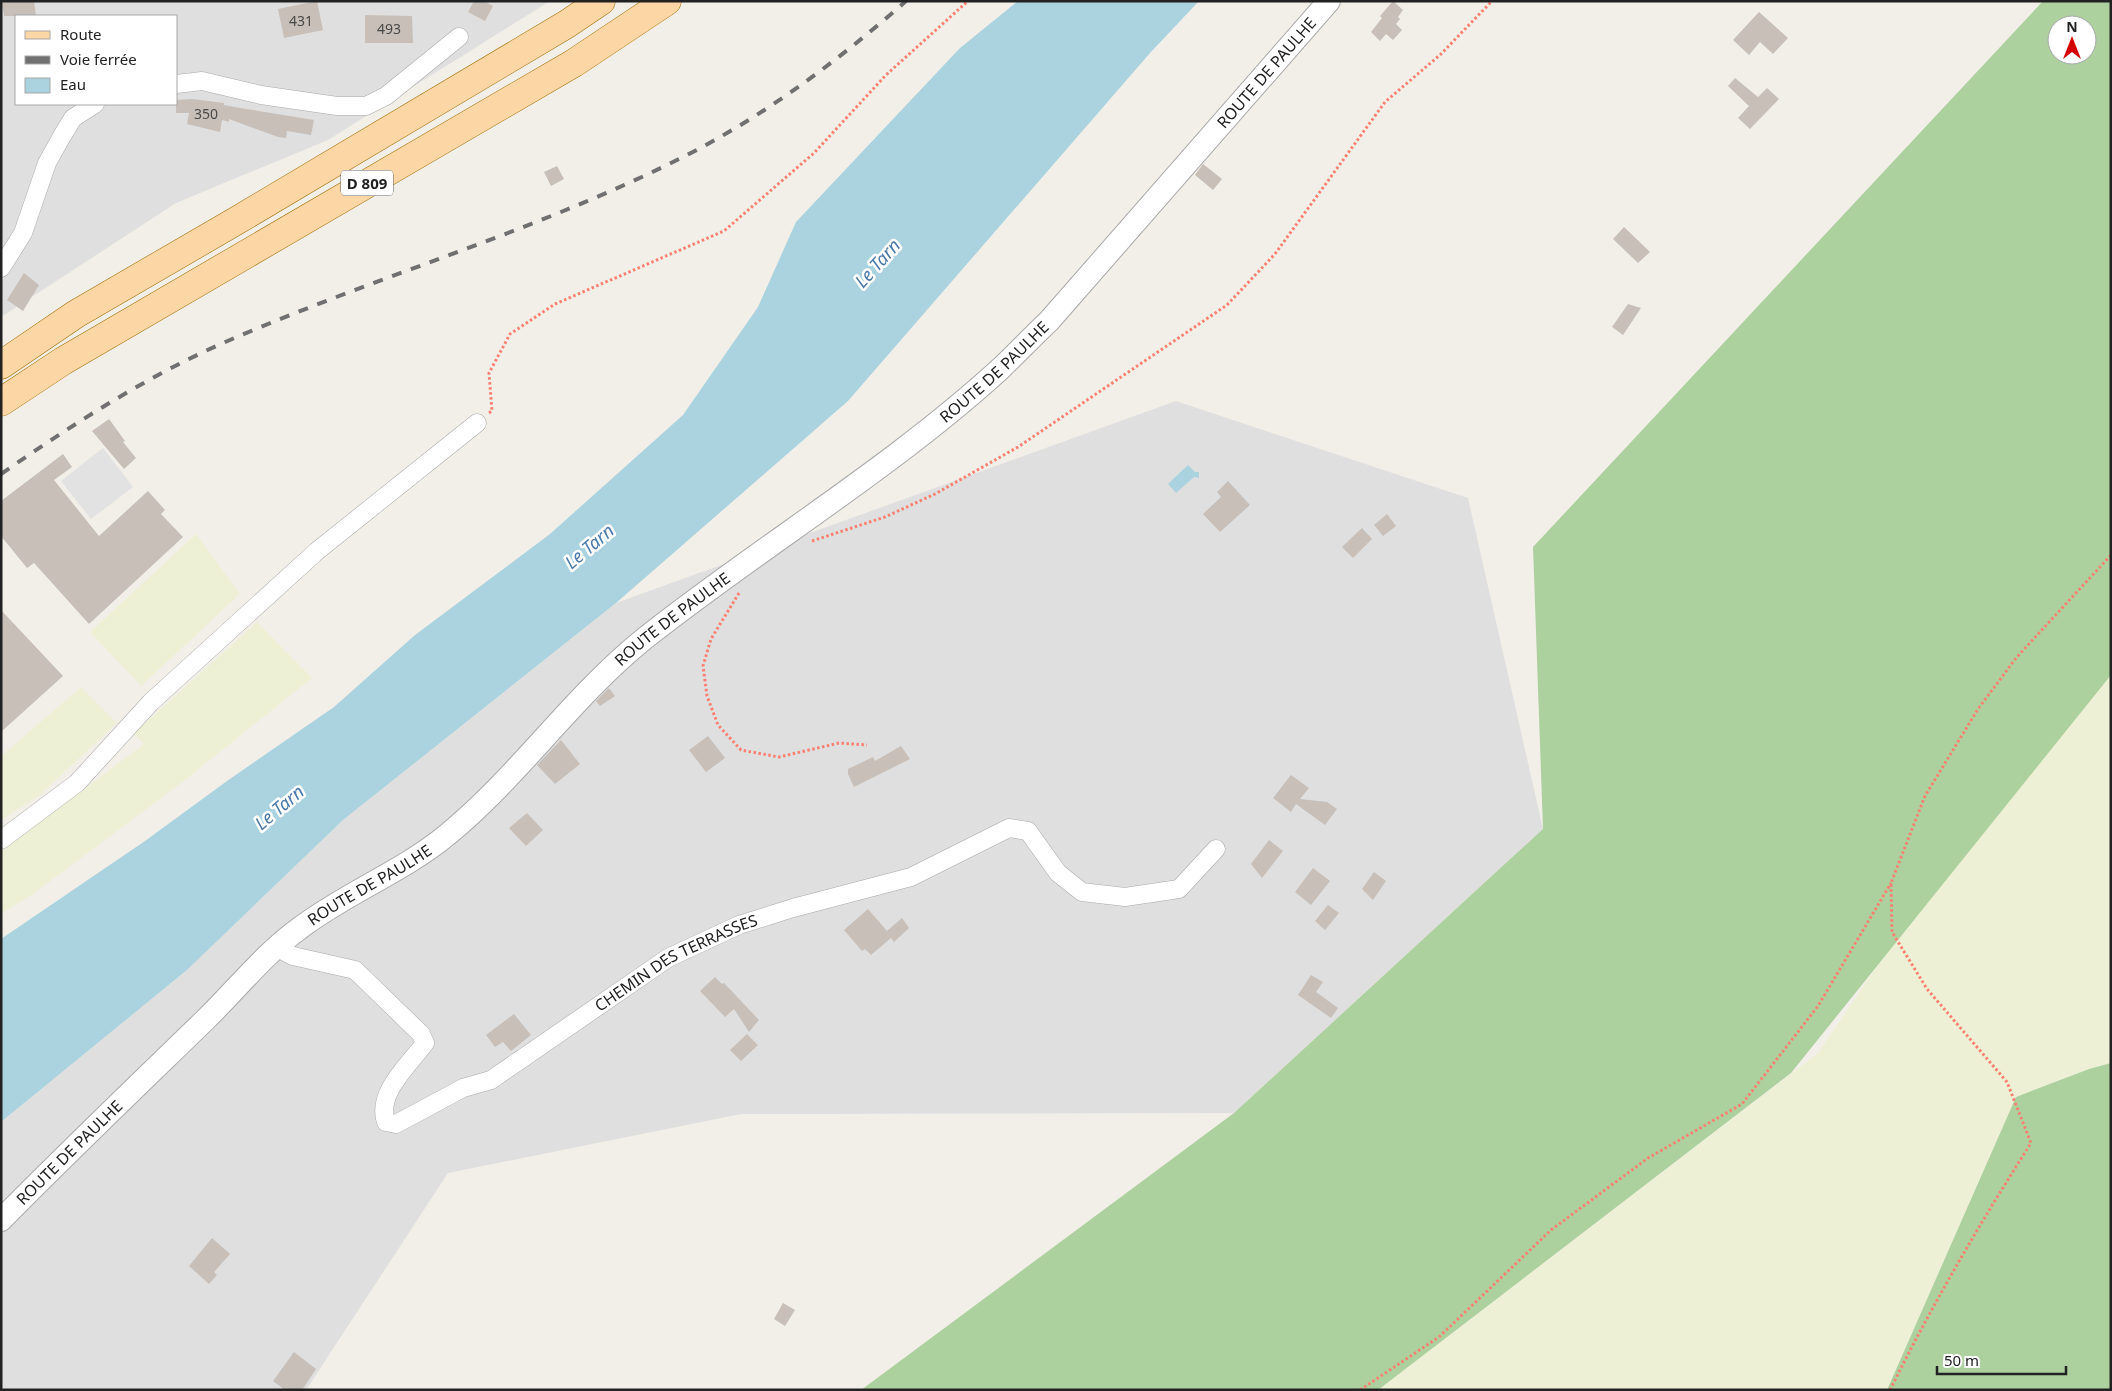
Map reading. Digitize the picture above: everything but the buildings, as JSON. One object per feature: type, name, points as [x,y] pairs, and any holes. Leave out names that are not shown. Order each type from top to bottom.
[{"type":"main road","name":"D 809","points":[[1,365],[76,314],[236,221],[558,29],[601,1]]},
{"type":"main road","name":"D 809","points":[[1,402],[63,361],[574,63],[668,1]]},
{"type":"street","name":"ROUTE DE PAULHE","points":[[1,1220],[211,1014],[276,947],[302,926],[422,855],[449,834],[517,768],[575,704],[642,641],[941,419],[999,370],[1049,321],[1329,1]]},
{"type":"street","points":[[178,84],[202,81],[270,97],[338,106],[366,106],[386,96],[459,37]]},
{"type":"street","points":[[1,268],[23,233],[47,163],[62,136],[73,118],[93,105]]},
{"type":"street","points":[[1,840],[77,783],[151,702],[317,550],[477,423]]},
{"type":"street","name":"CHEMIN DES TERRASSES","points":[[276,947],[293,956],[356,970],[421,1034],[425,1043],[388,1092],[382,1112],[386,1122],[396,1124],[463,1088],[491,1080],[668,958],[739,925],[792,908],[911,877],[1009,828],[1028,831],[1058,872],[1082,892],[1125,897],[1179,889],[1216,849]]},
{"type":"path","points":[[477,423],[492,411],[490,373],[510,334],[555,304],[724,231],[814,153],[886,75],[968,1]]},
{"type":"path","points":[[807,542],[885,517],[944,489],[1018,447],[1227,305],[1275,254],[1385,102],[1441,54],[1492,1]]},
{"type":"path","points":[[1360,1390],[1439,1337],[1558,1224],[1648,1158],[1742,1104],[1818,1006],[1891,882],[1925,796],[1978,709],[2016,658],[2111,555]]},
{"type":"path","points":[[743,589],[711,638],[703,666],[707,696],[718,725],[741,750],[779,757],[839,743],[867,746]]},
{"type":"path","points":[[1890,1390],[1991,1204],[2031,1143],[2007,1082],[1927,989],[1892,932],[1891,882]]},
{"type":"shaded area","points":[[1,1],[550,1],[328,140],[176,203],[1,317]]},
{"type":"shaded area","points":[[1176,401],[1468,498],[1543,829],[1234,1113],[741,1114],[448,1173],[306,1390],[1,1390],[1,1122],[187,970],[343,820],[616,603]]},
{"type":"shaded area","points":[[103,448],[133,487],[91,519],[61,481]]},
{"type":"green space","points":[[2043,1],[2111,1],[2111,675],[1791,1073],[1378,1390],[861,1390],[1234,1113],[1543,829],[1533,547]]},
{"type":"green space","points":[[196,534],[240,594],[141,686],[90,632]]},
{"type":"green space","points":[[257,622],[312,678],[180,784],[30,896],[1,914],[1,848],[20,837],[144,744],[134,733]]},
{"type":"green space","points":[[2111,638],[2111,1063],[2089,1069],[2016,1097],[1887,1390],[1378,1390],[1818,1053],[2082,664]]},
{"type":"green space","points":[[81,687],[117,723],[40,795],[1,820],[1,756]]},
{"type":"green space","points":[[2111,1063],[2111,1390],[1887,1390],[2016,1097],[2089,1069]]},
{"type":"water","name":"Le Tarn","points":[[1018,1],[1199,1],[1150,53],[848,401],[616,603],[343,820],[187,970],[1,1122],[1,939],[145,841],[227,781],[334,707],[415,635],[550,534],[683,415],[758,307],[796,222],[960,48]]},
{"type":"water","points":[[1188,465],[1195,472],[1199,472],[1199,478],[1194,477],[1176,493],[1168,484]]},
{"type":"railway","points":[[1,474],[109,403],[165,371],[223,343],[339,296],[573,207],[687,155],[774,104],[855,44],[906,1]]}]
